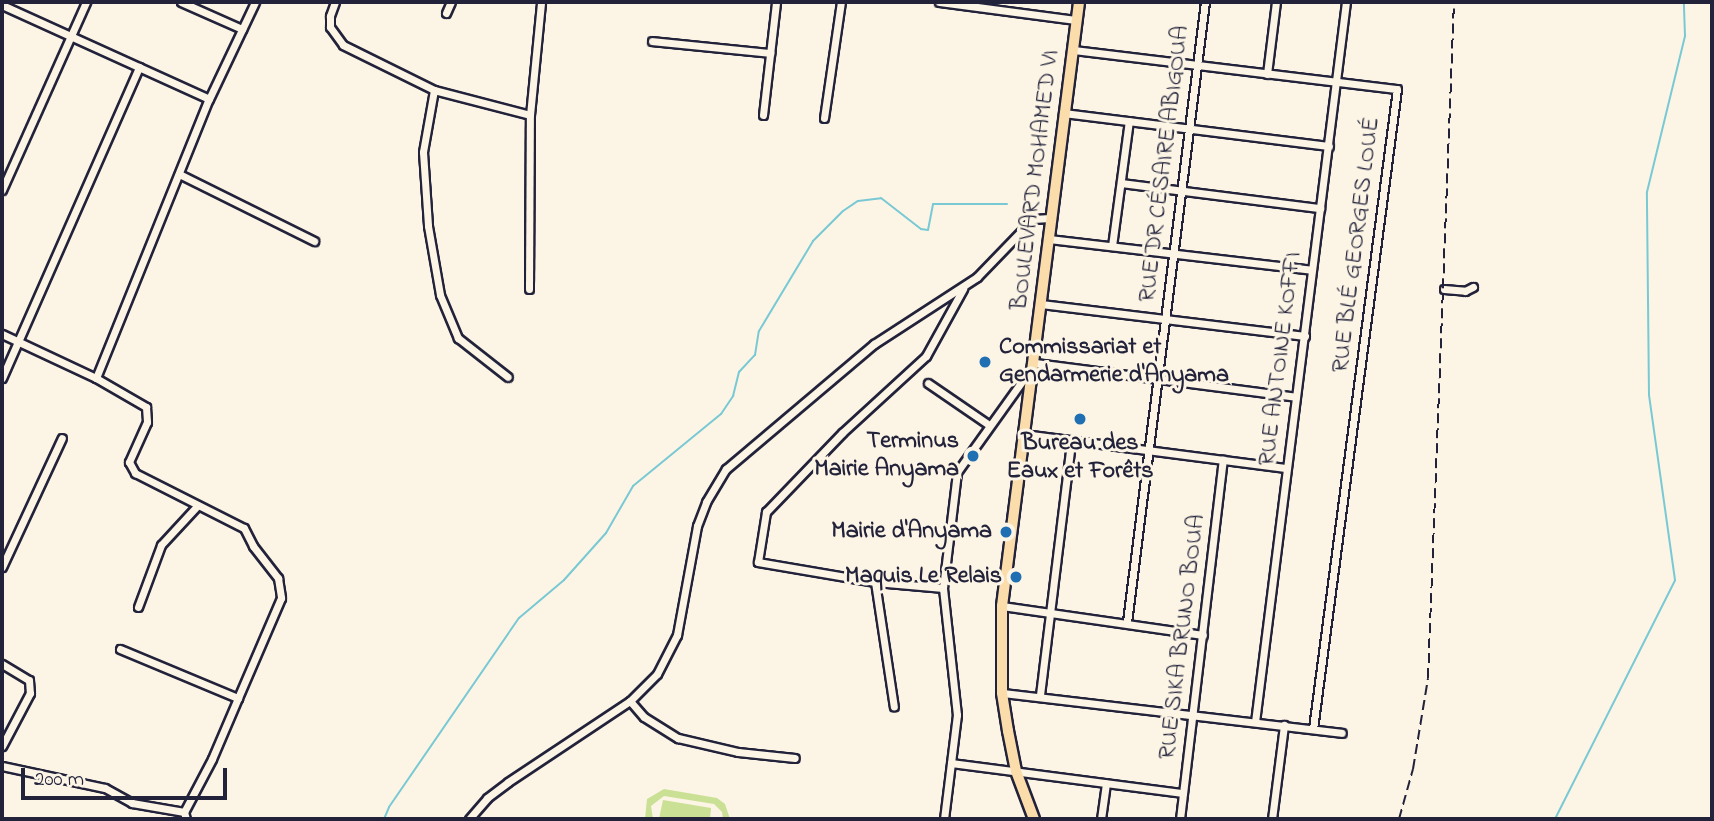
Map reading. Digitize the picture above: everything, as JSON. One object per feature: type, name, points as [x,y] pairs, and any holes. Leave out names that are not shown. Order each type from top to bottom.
[{"type":"main road","name":"BOULEVARD MOHAMED VI","points":[[1034,819],[1016,771],[1002,693],[1002,606],[1079,2]]},
{"type":"street","points":[[2,190],[86,2]]},
{"type":"street","points":[[181,2],[242,29]]},
{"type":"street","points":[[96,378],[209,99],[255,2]]},
{"type":"street","points":[[335,2],[330,16],[330,27],[343,45],[434,90],[530,115]]},
{"type":"street","points":[[446,13],[451,2]]},
{"type":"street","points":[[530,289],[530,115],[541,2]]},
{"type":"street","points":[[763,115],[776,2]]},
{"type":"street","points":[[824,118],[841,2]]},
{"type":"street","points":[[939,2],[1076,20]]},
{"type":"street","name":"RUE DR CÉSAIRE ABIGOUA","points":[[1127,622],[1205,2]]},
{"type":"street","points":[[1267,74],[1276,2]]},
{"type":"street","name":"RUE ANTOINE KOFFI","points":[[1255,722],[1346,2]]},
{"type":"street","points":[[2,6],[209,99]]},
{"type":"street","points":[[652,41],[770,53]]},
{"type":"street","name":"RUE BLÉ GEORGES LOUÉ","points":[[1073,50],[1397,89],[1313,729]]},
{"type":"street","points":[[2,379],[139,67]]},
{"type":"street","points":[[434,90],[423,152],[428,226],[440,295],[458,338],[508,377]]},
{"type":"street","points":[[1063,113],[1329,146]]},
{"type":"street","points":[[1112,246],[1129,121]]},
{"type":"street","points":[[179,174],[314,241]]},
{"type":"street","points":[[1121,183],[1320,208]]},
{"type":"street","points":[[469,819],[487,798],[630,701],[657,674],[673,645],[684,610],[697,526],[706,502],[726,469],[874,344],[977,278],[1033,219],[1050,218]]},
{"type":"street","points":[[1049,239],[1311,270]]},
{"type":"street","points":[[943,588],[875,582],[758,562],[766,512],[842,433],[926,356],[965,286]]},
{"type":"street","points":[[1444,289],[1465,291],[1473,287]]},
{"type":"street","points":[[1041,304],[1305,336]]},
{"type":"street","points":[[2,334],[96,378],[146,407],[147,422],[129,462],[135,473],[244,528],[253,546],[278,578],[281,598],[212,760],[185,815],[132,803],[105,788],[2,766]]},
{"type":"street","points":[[944,819],[957,715],[943,588],[957,472],[1035,363],[1296,397]]},
{"type":"street","points":[[928,383],[989,425]]},
{"type":"street","points":[[1023,434],[1286,468]]},
{"type":"street","points":[[2,567],[62,438]]},
{"type":"street","points":[[1040,695],[1071,441]]},
{"type":"street","name":"RUE SIKA BRUNO BOUA","points":[[1180,819],[1223,460]]},
{"type":"street","points":[[138,607],[161,545],[197,506]]},
{"type":"street","points":[[875,582],[894,706]]},
{"type":"street","points":[[1002,606],[1203,635]]},
{"type":"street","points":[[120,649],[238,698]]},
{"type":"street","points":[[2,664],[29,680],[30,693],[2,746]]},
{"type":"street","points":[[1002,693],[1040,695],[1342,733]]},
{"type":"street","points":[[630,701],[644,717],[678,738],[738,752],[795,758]]},
{"type":"street","points":[[1272,819],[1284,725]]},
{"type":"street","points":[[951,763],[1183,793]]},
{"type":"street","points":[[1101,819],[1106,783]]},
{"type":"green space","points":[[664,789],[717,798],[725,804],[730,819],[723,819],[722,812],[714,804],[664,796],[651,806],[653,819],[645,819],[647,799]]},
{"type":"green space","points":[[663,800],[711,808],[710,819],[659,819]]},
{"type":"waterway","points":[[1555,819],[1675,580],[1649,395],[1647,192],[1685,36],[1684,2]]},
{"type":"waterway","points":[[384,819],[389,807],[519,618],[564,580],[606,533],[633,486],[721,414],[733,396],[739,372],[755,355],[759,331],[813,241],[843,211],[858,201],[881,198],[921,229],[928,230],[933,204],[1007,204]]},
{"type":"railway","points":[[1399,819],[1413,769],[1428,678],[1454,2]]},
{"type":"place","name":"Commissariat et Gendarmerie d'Anyama","points":[[985,362]]},
{"type":"place","name":"Bureau des Eaux et Forêts","points":[[1080,419]]},
{"type":"place","name":"Terminus Mairie Anyama","points":[[973,456]]},
{"type":"place","name":"Mairie d'Anyama","points":[[1006,532]]},
{"type":"place","name":"Maquis Le Relais","points":[[1016,577]]}]
